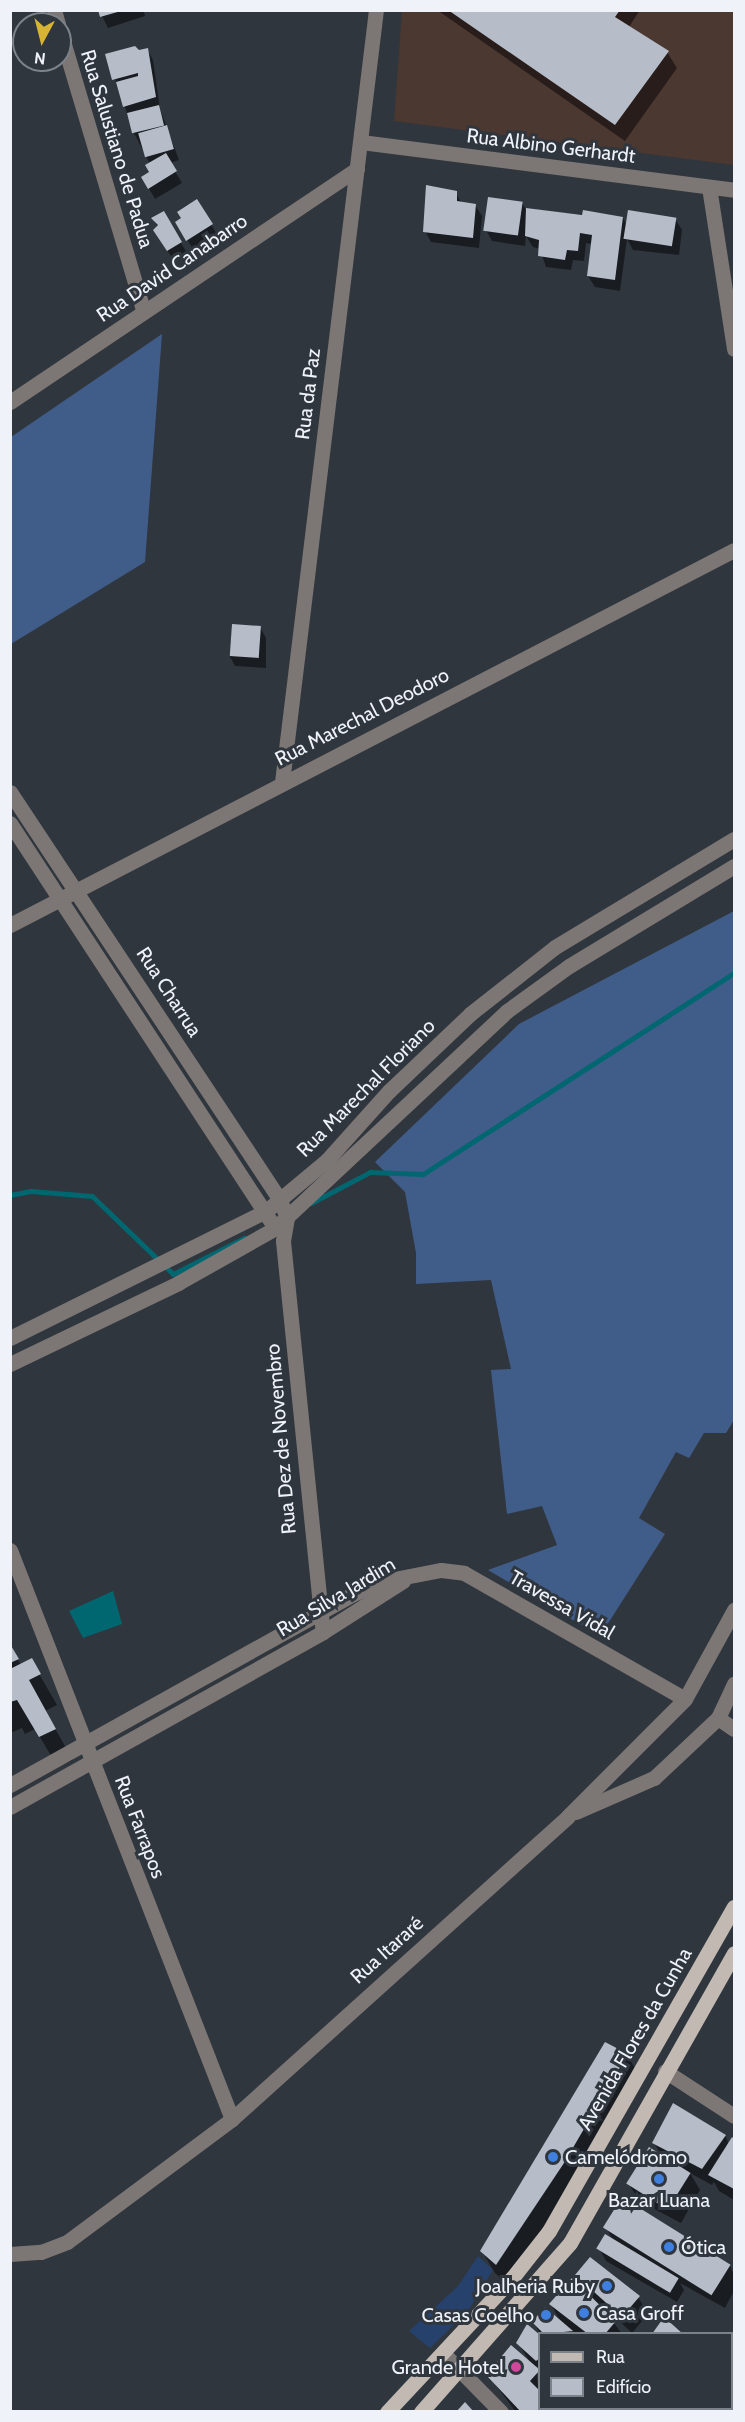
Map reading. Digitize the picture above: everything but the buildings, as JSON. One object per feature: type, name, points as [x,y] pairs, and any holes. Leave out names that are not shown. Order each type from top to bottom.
[{"type":"main road","name":"Avenida Flores da Cunha","points":[[387,2412],[443,2353],[549,2231],[735,1907]]},
{"type":"main road","points":[[420,2412],[461,2369],[570,2243],[665,2071],[735,1953]]},
{"type":"street","name":"Rua da Paz","points":[[282,782],[376,10]]},
{"type":"street","name":"Rua Salustiano de Padua","points":[[72,71],[144,312]]},
{"type":"street","name":"Rua Albino Gerhardt","points":[[361,142],[735,190]]},
{"type":"street","name":"Rua David Canabarro","points":[[10,402],[357,169]]},
{"type":"street","points":[[709,187],[735,349]]},
{"type":"street","name":"Rua Marechal Deodoro","points":[[10,925],[282,782],[735,550]]},
{"type":"street","name":"Rua Charrua","points":[[10,792],[280,1200],[287,1218]]},
{"type":"street","name":"Rua Charrua","points":[[10,824],[266,1211],[279,1235]]},
{"type":"street","name":"Rua Marechal Floriano","points":[[10,1338],[266,1211],[327,1160],[389,1091],[470,1014],[555,947],[735,839]]},
{"type":"street","name":"Rua Marechal Floriano","points":[[10,1364],[279,1235],[287,1218],[507,1011],[569,966],[735,866]]},
{"type":"street","points":[[555,947],[569,966]]},
{"type":"street","points":[[143,1024],[158,1014]]},
{"type":"street","points":[[190,1096],[205,1086]]},
{"type":"street","name":"Rua Dez de Novembro","points":[[279,1235],[318,1614],[323,1632]]},
{"type":"street","name":"Rua Farrapos","points":[[10,1550],[232,2119]]},
{"type":"street","name":"Travessa Vidal","points":[[413,1575],[441,1570],[464,1573],[685,1699]]},
{"type":"street","name":"Rua Silva Jardim","points":[[10,1785],[372,1585],[413,1575]]},
{"type":"street","name":"Rua Silva Jardim","points":[[10,1807],[323,1632],[413,1575]]},
{"type":"street","name":"Rua Itararé","points":[[10,2254],[41,2252],[67,2242],[232,2119],[568,1815],[685,1699],[735,1610]]},
{"type":"street","points":[[199,1681],[207,1697]]},
{"type":"street","points":[[568,1815],[654,1778],[718,1718],[735,1684]]},
{"type":"street","points":[[718,1718],[735,1729]]},
{"type":"street","points":[[665,2071],[735,2116]]},
{"type":"street","points":[[443,2353],[501,2412]]},
{"type":"shaded area","points":[[402,11],[734,11],[734,165],[394,121]]},
{"type":"shaded area","points":[[162,334],[145,562],[11,644],[11,437]]},
{"type":"shaded area","points":[[734,911],[734,1420],[726,1433],[704,1433],[689,1458],[676,1452],[639,1518],[665,1534],[600,1636],[488,1570],[557,1545],[542,1506],[507,1514],[491,1370],[511,1369],[491,1280],[416,1284],[416,1253],[405,1192],[375,1162],[519,1024]]},
{"type":"shaded area","points":[[113,1591],[122,1624],[83,1638],[69,1611]]},
{"type":"shaded area","points":[[478,2256],[493,2270],[468,2311],[430,2348],[409,2331],[458,2286]]},
{"type":"waterway","points":[[311,1203],[370,1172],[423,1174],[734,973]]},
{"type":"waterway","points":[[10,1195],[31,1191],[92,1196],[173,1274],[244,1238]]},
{"type":"place","name":"Camelódromo","points":[[553,2157]]},
{"type":"place","name":"Bazar Luana","points":[[659,2179]]},
{"type":"place","name":"Ótica","points":[[669,2247]]},
{"type":"place","name":"Joalheria Ruby","points":[[607,2286]]},
{"type":"place","name":"Casa Groff","points":[[584,2313]]},
{"type":"place","name":"Casas Coelho","points":[[546,2315]]},
{"type":"place","name":"Grande Hotel","points":[[516,2367]]}]
